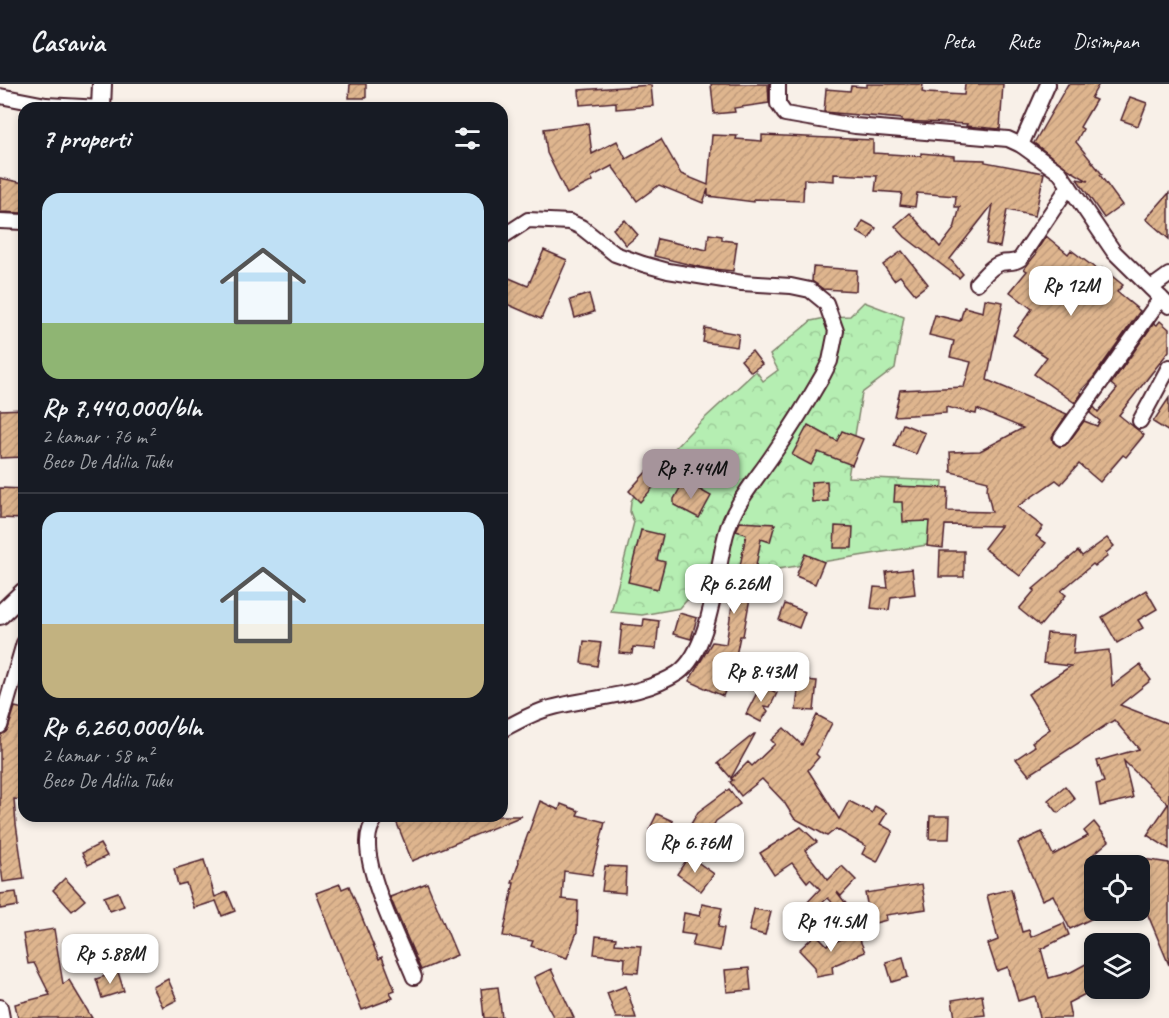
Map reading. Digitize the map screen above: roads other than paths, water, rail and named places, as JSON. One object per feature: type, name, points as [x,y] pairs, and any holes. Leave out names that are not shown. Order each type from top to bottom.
[{"type":"main road","points":[[101,102],[102,84]]},
{"type":"main road","points":[[0,615],[18,598]]},
{"type":"street","points":[[778,84],[778,104],[785,114],[855,126],[1008,139],[1022,145],[1060,173],[1114,252],[1160,297]]},
{"type":"street","points":[[1022,145],[1047,84]]},
{"type":"street","points":[[0,96],[31,102]]},
{"type":"street","points":[[977,283],[993,267],[1002,262],[1012,264],[1020,259],[1069,186]]},
{"type":"street","points":[[0,220],[18,222]]},
{"type":"street","points":[[508,233],[528,220],[570,222],[581,227],[615,254],[668,271],[742,283],[800,287],[810,290],[826,303],[837,331],[830,361],[823,375],[747,490],[735,513],[727,532],[706,627],[697,650],[687,665],[677,674],[641,689],[546,709],[508,727]]},
{"type":"street","points":[[1061,438],[1160,297],[1169,274]]},
{"type":"street","points":[[1140,421],[1169,367]]},
{"type":"street","points":[[0,726],[18,664]]},
{"type":"street","points":[[374,822],[368,840],[369,858],[383,901],[414,977]]},
{"type":"street","points":[[0,1006],[2,1018]]}]
